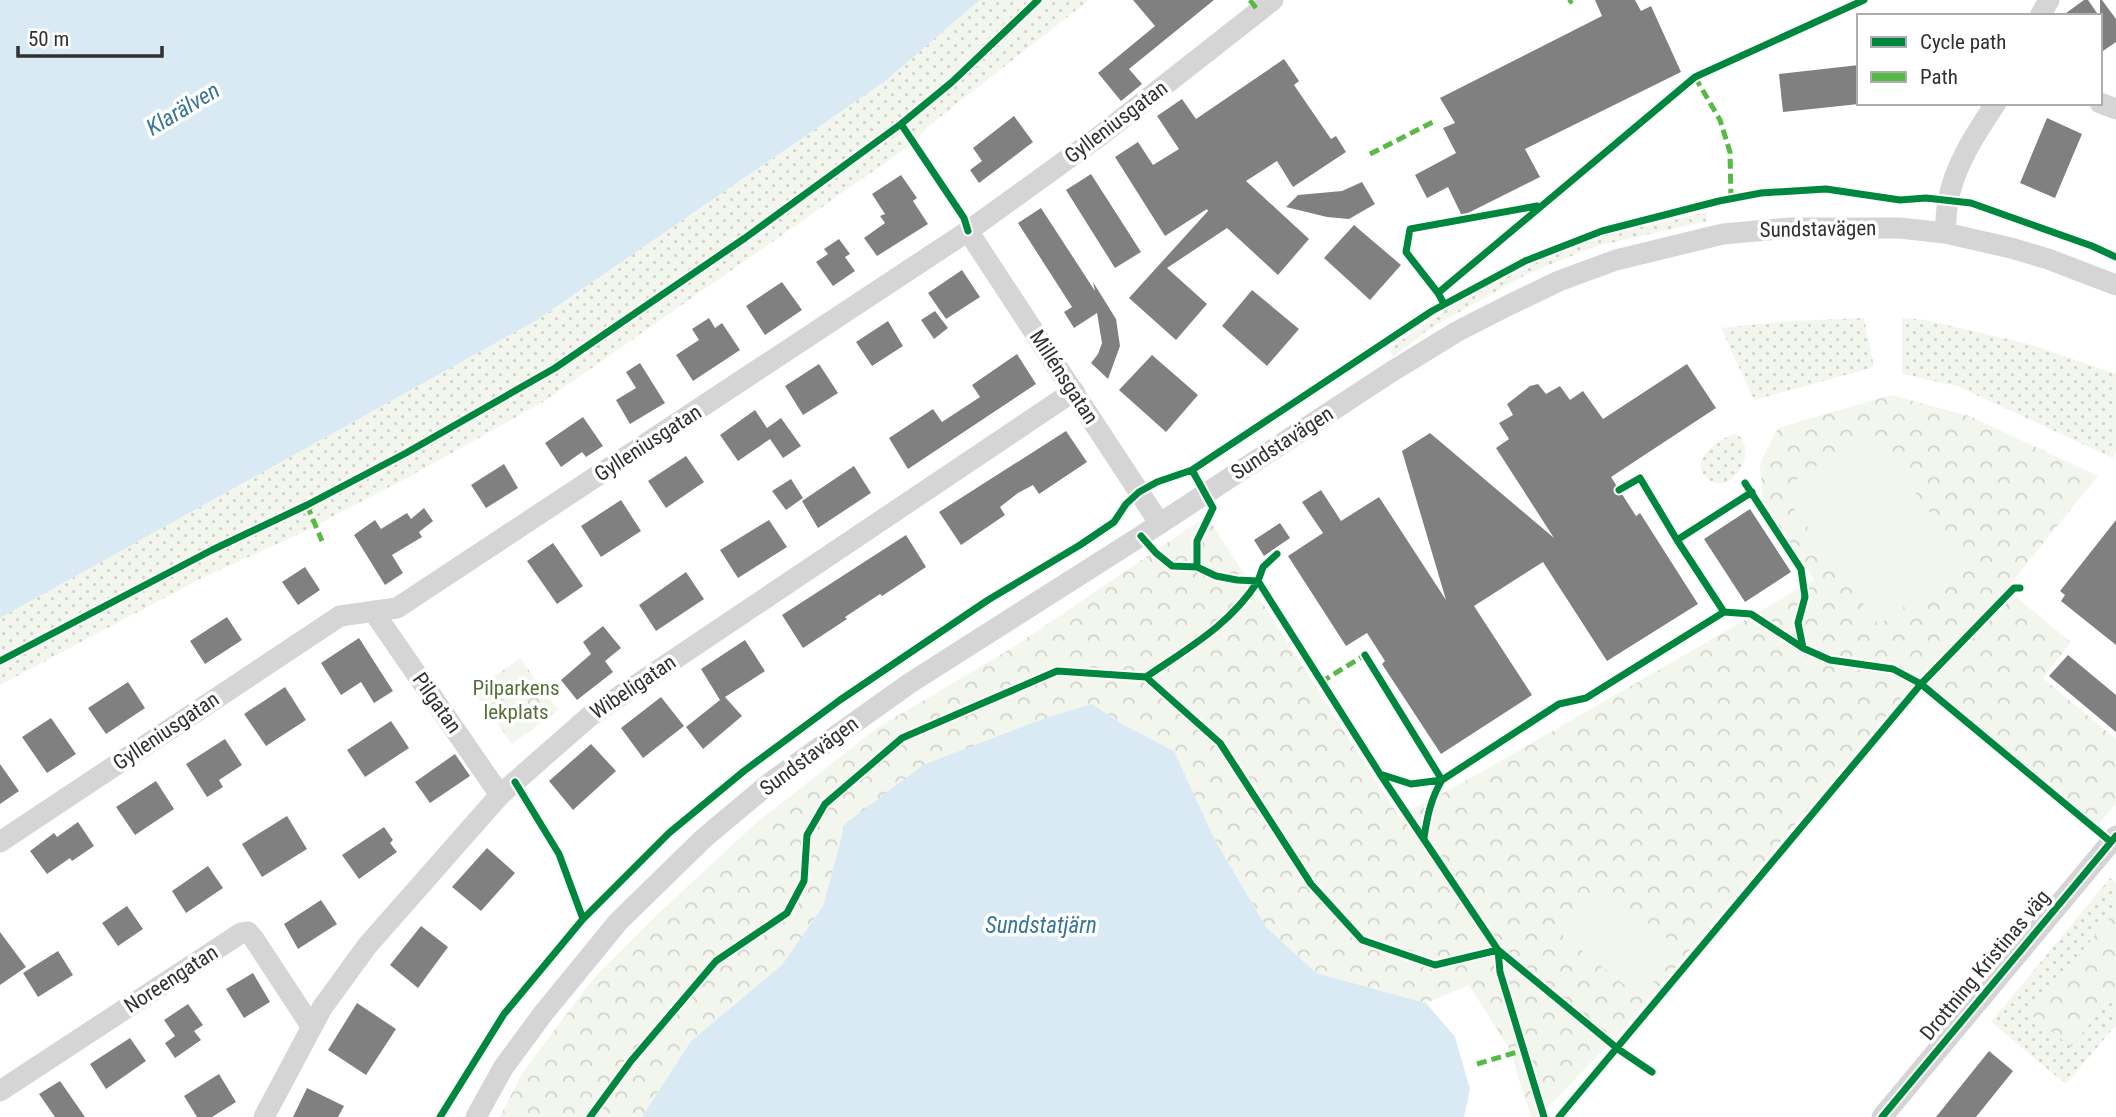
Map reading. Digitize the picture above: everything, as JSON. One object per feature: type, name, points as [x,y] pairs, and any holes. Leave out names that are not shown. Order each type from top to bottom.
[{"type":"street","name":"Gylleniusgatan","points":[[0,842],[340,616],[397,608],[968,231],[1101,135],[1273,0]]},
{"type":"street","points":[[1945,233],[1948,200],[1958,168],[1975,134],[1995,105]]},
{"type":"street","name":"Sundstavägen","points":[[476,1117],[503,1068],[618,922],[704,838],[771,782],[910,683],[1458,331],[1559,281],[1616,260],[1723,233],[1758,230],[1838,227],[1945,233],[2048,259],[2116,285]]},
{"type":"street","name":"Millénsgatan","points":[[968,231],[1160,524]]},
{"type":"street","name":"Wibeligatan","points":[[264,1117],[311,1026],[371,940],[500,795],[590,716],[1074,391]]},
{"type":"street","name":"Pilgatan","points":[[373,611],[500,795]]},
{"type":"street","name":"Drottning Kristinas väg","points":[[1882,1117],[2116,836]]},
{"type":"street","name":"Noreengatan","points":[[0,1091],[241,933],[248,932],[254,939],[311,1026]]},
{"type":"green space","points":[[980,0],[1089,0],[926,128],[912,144],[543,402],[403,480],[301,533],[200,579],[0,685],[0,618],[537,320],[884,82]]},
{"type":"green space","points":[[1707,212],[1707,221],[1596,246],[1527,274],[1429,329],[1393,357],[1390,348],[1447,309],[1532,264],[1606,235]]},
{"type":"green space","points":[[1864,318],[1874,367],[1754,400],[1721,328],[1792,321]]},
{"type":"green space","points":[[1902,318],[1925,320],[2029,344],[2116,374],[2116,451],[2113,458],[1957,386],[1902,374]]},
{"type":"green space","points":[[1891,395],[1969,416],[2098,476],[2006,589],[2071,642],[2043,678],[2116,739],[2116,803],[2097,826],[1919,677],[1622,1031],[1538,1117],[1531,1117],[1510,1050],[1469,985],[1426,1003],[1316,973],[1266,927],[1215,840],[1174,751],[1122,724],[1092,704],[845,824],[823,906],[782,965],[691,1041],[642,1117],[500,1117],[523,1072],[593,979],[661,911],[756,823],[877,728],[1012,648],[1207,516],[1399,817],[1814,580],[1763,503],[1760,464],[1778,428]]},
{"type":"green space","points":[[1868,428],[1966,562],[1879,625],[1781,491]]},
{"type":"green space","points":[[1736,434],[1743,441],[1745,449],[1740,469],[1727,482],[1709,480],[1701,466],[1707,452],[1721,440]]},
{"type":"green space","name":"Pilparkens lekplats","points":[[520,658],[558,710],[512,744],[474,691]]},
{"type":"green space","points":[[2110,878],[2116,883],[2116,1025],[2066,1084],[1991,1022]]},
{"type":"green space","points":[[1599,884],[1681,949],[1641,998],[1560,933]]},
{"type":"green space","points":[[2116,910],[2116,992],[2071,1047],[2030,1014]]},
{"type":"water","name":"Klarälven","points":[[0,0],[980,0],[884,82],[537,320],[0,618]]},
{"type":"water","name":"Sundstatjärn","points":[[1092,704],[1122,724],[1174,751],[1215,840],[1266,927],[1316,973],[1426,1003],[1455,1037],[1470,1089],[1464,1117],[642,1117],[691,1041],[782,965],[823,906],[845,824],[923,765],[1043,719]]},
{"type":"building","points":[[1133,0],[1214,0],[1129,69],[1142,84],[1121,101],[1098,73],[1155,26]]},
{"type":"building","points":[[1595,0],[1635,0],[1641,11],[1651,6],[1681,72],[1525,149],[1540,177],[1462,216],[1448,187],[1427,198],[1415,175],[1456,153],[1443,128],[1455,123],[1440,98],[1602,16]]},
{"type":"building","points":[[2088,0],[2098,14],[2065,14]]},
{"type":"building","points":[[2102,0],[2116,19],[2116,42],[2102,52],[2102,14]]},
{"type":"building","points":[[1284,59],[1299,81],[1294,85],[1331,139],[1336,136],[1346,152],[1293,187],[1277,161],[1246,181],[1309,239],[1278,275],[1227,228],[1167,268],[1207,304],[1176,340],[1129,298],[1208,211],[1207,209],[1165,236],[1115,157],[1138,142],[1153,165],[1179,149],[1157,116],[1182,99],[1196,119]]},
{"type":"building","points":[[1857,65],[1857,104],[1783,112],[1779,74]]},
{"type":"building","points":[[1014,116],[1033,142],[979,183],[970,170],[982,161],[973,148]]},
{"type":"building","points":[[2047,118],[2082,134],[2055,198],[2020,183]]},
{"type":"building","points":[[1091,174],[1141,252],[1115,268],[1066,190]]},
{"type":"building","points":[[901,175],[917,198],[913,201],[928,224],[877,256],[864,238],[885,223],[880,216],[885,214],[872,194]]},
{"type":"building","points":[[1362,182],[1375,204],[1349,219],[1327,217],[1286,207],[1298,195],[1342,191]]},
{"type":"building","points":[[1041,208],[1116,319],[1120,346],[1108,379],[1091,363],[1102,343],[1097,313],[1074,328],[1064,312],[1072,307],[1018,223]]},
{"type":"building","points":[[1354,225],[1401,265],[1370,300],[1324,258]]},
{"type":"building","points":[[839,239],[850,254],[845,257],[855,271],[833,286],[816,262],[828,254],[824,249]]},
{"type":"building","points":[[962,270],[980,297],[946,319],[928,293]]},
{"type":"building","points":[[782,282],[802,310],[765,335],[746,306]]},
{"type":"building","points":[[1252,290],[1299,329],[1267,366],[1222,326]]},
{"type":"building","points":[[935,311],[948,328],[934,339],[921,320]]},
{"type":"building","points":[[709,318],[715,328],[722,323],[740,350],[693,381],[676,355],[699,340],[692,329]]},
{"type":"building","points":[[888,321],[903,346],[872,366],[856,342]]},
{"type":"building","points":[[1017,354],[1036,384],[908,469],[889,438],[933,409],[942,422],[980,397],[972,385]]},
{"type":"building","points":[[1152,355],[1198,395],[1166,432],[1119,390]]},
{"type":"building","points":[[640,363],[665,403],[630,424],[616,400],[636,388],[626,372]]},
{"type":"building","points":[[819,364],[838,393],[803,415],[785,386]]},
{"type":"building","points":[[1687,364],[1716,408],[1611,477],[1636,516],[1640,513],[1698,604],[1607,661],[1543,562],[1474,606],[1532,695],[1441,754],[1382,664],[1385,661],[1367,633],[1346,646],[1288,556],[1323,533],[1302,502],[1321,490],[1341,521],[1379,497],[1446,600],[1402,451],[1430,433],[1554,538],[1496,448],[1509,439],[1499,423],[1513,415],[1507,404],[1530,386],[1538,384],[1546,394],[1560,386],[1570,400],[1583,391],[1603,419]]},
{"type":"building","points":[[755,410],[767,428],[781,418],[801,446],[783,458],[770,439],[738,461],[720,435]]},
{"type":"building","points":[[583,417],[603,446],[586,457],[582,452],[561,467],[545,443]]},
{"type":"building","points":[[1066,431],[1087,462],[1039,494],[1033,485],[1018,493],[1000,507],[1005,515],[961,545],[939,512]]},
{"type":"building","points":[[686,456],[704,482],[666,508],[648,481]]},
{"type":"building","points":[[504,464],[518,488],[486,508],[471,485]]},
{"type":"building","points":[[854,466],[871,493],[818,528],[802,501]]},
{"type":"building","points":[[791,479],[803,498],[786,510],[772,491]]},
{"type":"building","points":[[621,500],[641,531],[601,557],[581,526]]},
{"type":"building","points":[[424,508],[433,521],[419,532],[422,537],[392,555],[403,573],[385,585],[354,535],[375,520],[381,529],[407,513],[411,519]]},
{"type":"building","points":[[1750,509],[1791,572],[1745,602],[1704,539]]},
{"type":"building","points":[[769,520],[787,547],[738,578],[720,550]]},
{"type":"building","points":[[2116,520],[2116,645],[2061,601],[2065,595],[2060,591]]},
{"type":"building","points":[[1280,523],[1290,538],[1264,556],[1254,540]]},
{"type":"building","points":[[906,535],[926,567],[845,617],[847,619],[803,648],[782,615]]},
{"type":"building","points":[[553,543],[583,586],[557,604],[527,561]]},
{"type":"building","points":[[305,567],[320,590],[298,605],[282,582]]},
{"type":"building","points":[[686,572],[704,599],[656,631],[639,605]]},
{"type":"building","points":[[227,617],[242,640],[205,664],[190,641]]},
{"type":"building","points":[[603,626],[621,648],[605,661],[613,672],[577,700],[561,680],[591,654],[583,642]]},
{"type":"building","points":[[359,638],[393,691],[374,703],[361,682],[341,695],[321,663]]},
{"type":"building","points":[[745,640],[765,671],[725,697],[742,716],[703,749],[686,727],[720,700],[701,669]]},
{"type":"building","points":[[2068,655],[2116,695],[2116,732],[2049,676]]},
{"type":"building","points":[[128,682],[145,708],[106,734],[88,708]]},
{"type":"building","points":[[285,687],[306,720],[266,746],[244,714]]},
{"type":"building","points":[[661,697],[684,726],[643,758],[621,728]]},
{"type":"building","points":[[51,718],[76,754],[47,773],[22,737]]},
{"type":"building","points":[[391,721],[409,748],[365,777],[347,750]]},
{"type":"building","points":[[225,739],[242,765],[219,780],[223,787],[207,797],[186,764]]},
{"type":"building","points":[[591,744],[616,771],[573,810],[549,781]]},
{"type":"building","points":[[455,754],[470,776],[430,803],[415,782]]},
{"type":"building","points":[[0,764],[19,791],[0,804]]},
{"type":"building","points":[[156,781],[174,809],[135,835],[116,807]]},
{"type":"building","points":[[287,816],[307,849],[262,877],[242,844]]},
{"type":"building","points":[[78,822],[94,846],[47,874],[30,851],[54,833],[57,837]]},
{"type":"building","points":[[384,827],[397,852],[359,879],[342,855]]},
{"type":"building","points":[[487,848],[515,873],[481,911],[452,887]]},
{"type":"building","points":[[208,866],[223,888],[186,913],[172,891]]},
{"type":"building","points":[[321,900],[337,924],[298,949],[284,924]]},
{"type":"building","points":[[127,906],[143,929],[118,946],[102,923]]},
{"type":"building","points":[[421,926],[448,947],[418,988],[390,965]]},
{"type":"building","points":[[0,932],[26,967],[0,985]]},
{"type":"building","points":[[58,951],[73,975],[38,997],[23,973]]},
{"type":"building","points":[[253,973],[270,1002],[244,1018],[226,989]]},
{"type":"building","points":[[357,1003],[396,1029],[366,1075],[328,1050]]},
{"type":"building","points":[[188,1004],[203,1025],[194,1031],[201,1040],[175,1058],[165,1043],[175,1036],[164,1020]]},
{"type":"building","points":[[130,1038],[146,1061],[106,1089],[90,1064]]},
{"type":"building","points":[[1989,1051],[2013,1071],[1976,1117],[1936,1117]]},
{"type":"building","points":[[219,1074],[236,1102],[212,1117],[197,1117],[184,1096]]},
{"type":"building","points":[[60,1081],[85,1117],[55,1117],[39,1094]]},
{"type":"building","points":[[307,1088],[344,1106],[338,1117],[293,1117]]},
{"type":"marked path","points":[[1250,0],[1259,12]]},
{"type":"marked path","points":[[1569,3],[1572,0]]},
{"type":"marked path","points":[[1695,77],[1720,120],[1730,152],[1731,199]]},
{"type":"marked path","points":[[1370,154],[1435,121]]},
{"type":"marked path","points":[[307,505],[322,541]]},
{"type":"marked path","points":[[1321,682],[1365,655],[1367,659]]},
{"type":"marked path","points":[[1477,1064],[1524,1050]]},
{"type":"cycle path","points":[[0,661],[212,550],[307,505],[406,453],[555,368],[745,238],[901,124],[952,82],[1038,0]]},
{"type":"cycle path","points":[[1438,293],[1695,77],[1864,0]]},
{"type":"cycle path","points":[[901,124],[964,218],[968,231]]},
{"type":"cycle path","points":[[440,1117],[504,1014],[583,919],[669,833],[744,771],[840,700],[988,600],[1114,522],[1126,504],[1139,492],[1157,482],[1192,470],[1432,311],[1525,261],[1602,231],[1719,201],[1761,193],[1826,189],[1900,200],[1926,198],[1971,203],[2116,257]]},
{"type":"cycle path","points":[[1444,304],[1406,252],[1410,229],[1537,206]]},
{"type":"cycle path","points":[[1192,470],[1213,508],[1197,541],[1197,567]]},
{"type":"cycle path","points":[[1619,490],[1640,478],[1724,612]]},
{"type":"cycle path","points":[[1424,838],[1430,808],[1442,780],[1559,704],[1586,698],[1724,612],[1751,614],[1803,648],[1798,623],[1805,597],[1801,569],[1745,483]]},
{"type":"cycle path","points":[[1677,540],[1752,492]]},
{"type":"cycle path","points":[[1141,536],[1172,566],[1197,567],[1216,576],[1258,581],[1247,597],[1221,623],[1146,677]]},
{"type":"cycle path","points":[[1277,554],[1263,567],[1258,581],[1380,774],[1498,950],[1618,1049],[1652,1072]]},
{"type":"cycle path","points":[[1559,1117],[1921,684],[2014,588],[2020,588]]},
{"type":"cycle path","points":[[1803,648],[1830,660],[1893,669],[1921,684],[2111,842]]},
{"type":"cycle path","points":[[1365,655],[1442,780],[1411,784],[1380,774]]},
{"type":"cycle path","points":[[590,1117],[631,1061],[716,961],[787,913],[804,881],[807,835],[825,804],[902,738],[1057,671],[1146,677],[1220,743],[1311,884],[1362,940],[1435,965],[1498,950],[1500,972],[1544,1117]]},
{"type":"cycle path","points":[[515,782],[559,854],[583,919]]},
{"type":"cycle path","points":[[1882,1117],[2116,836]]}]
